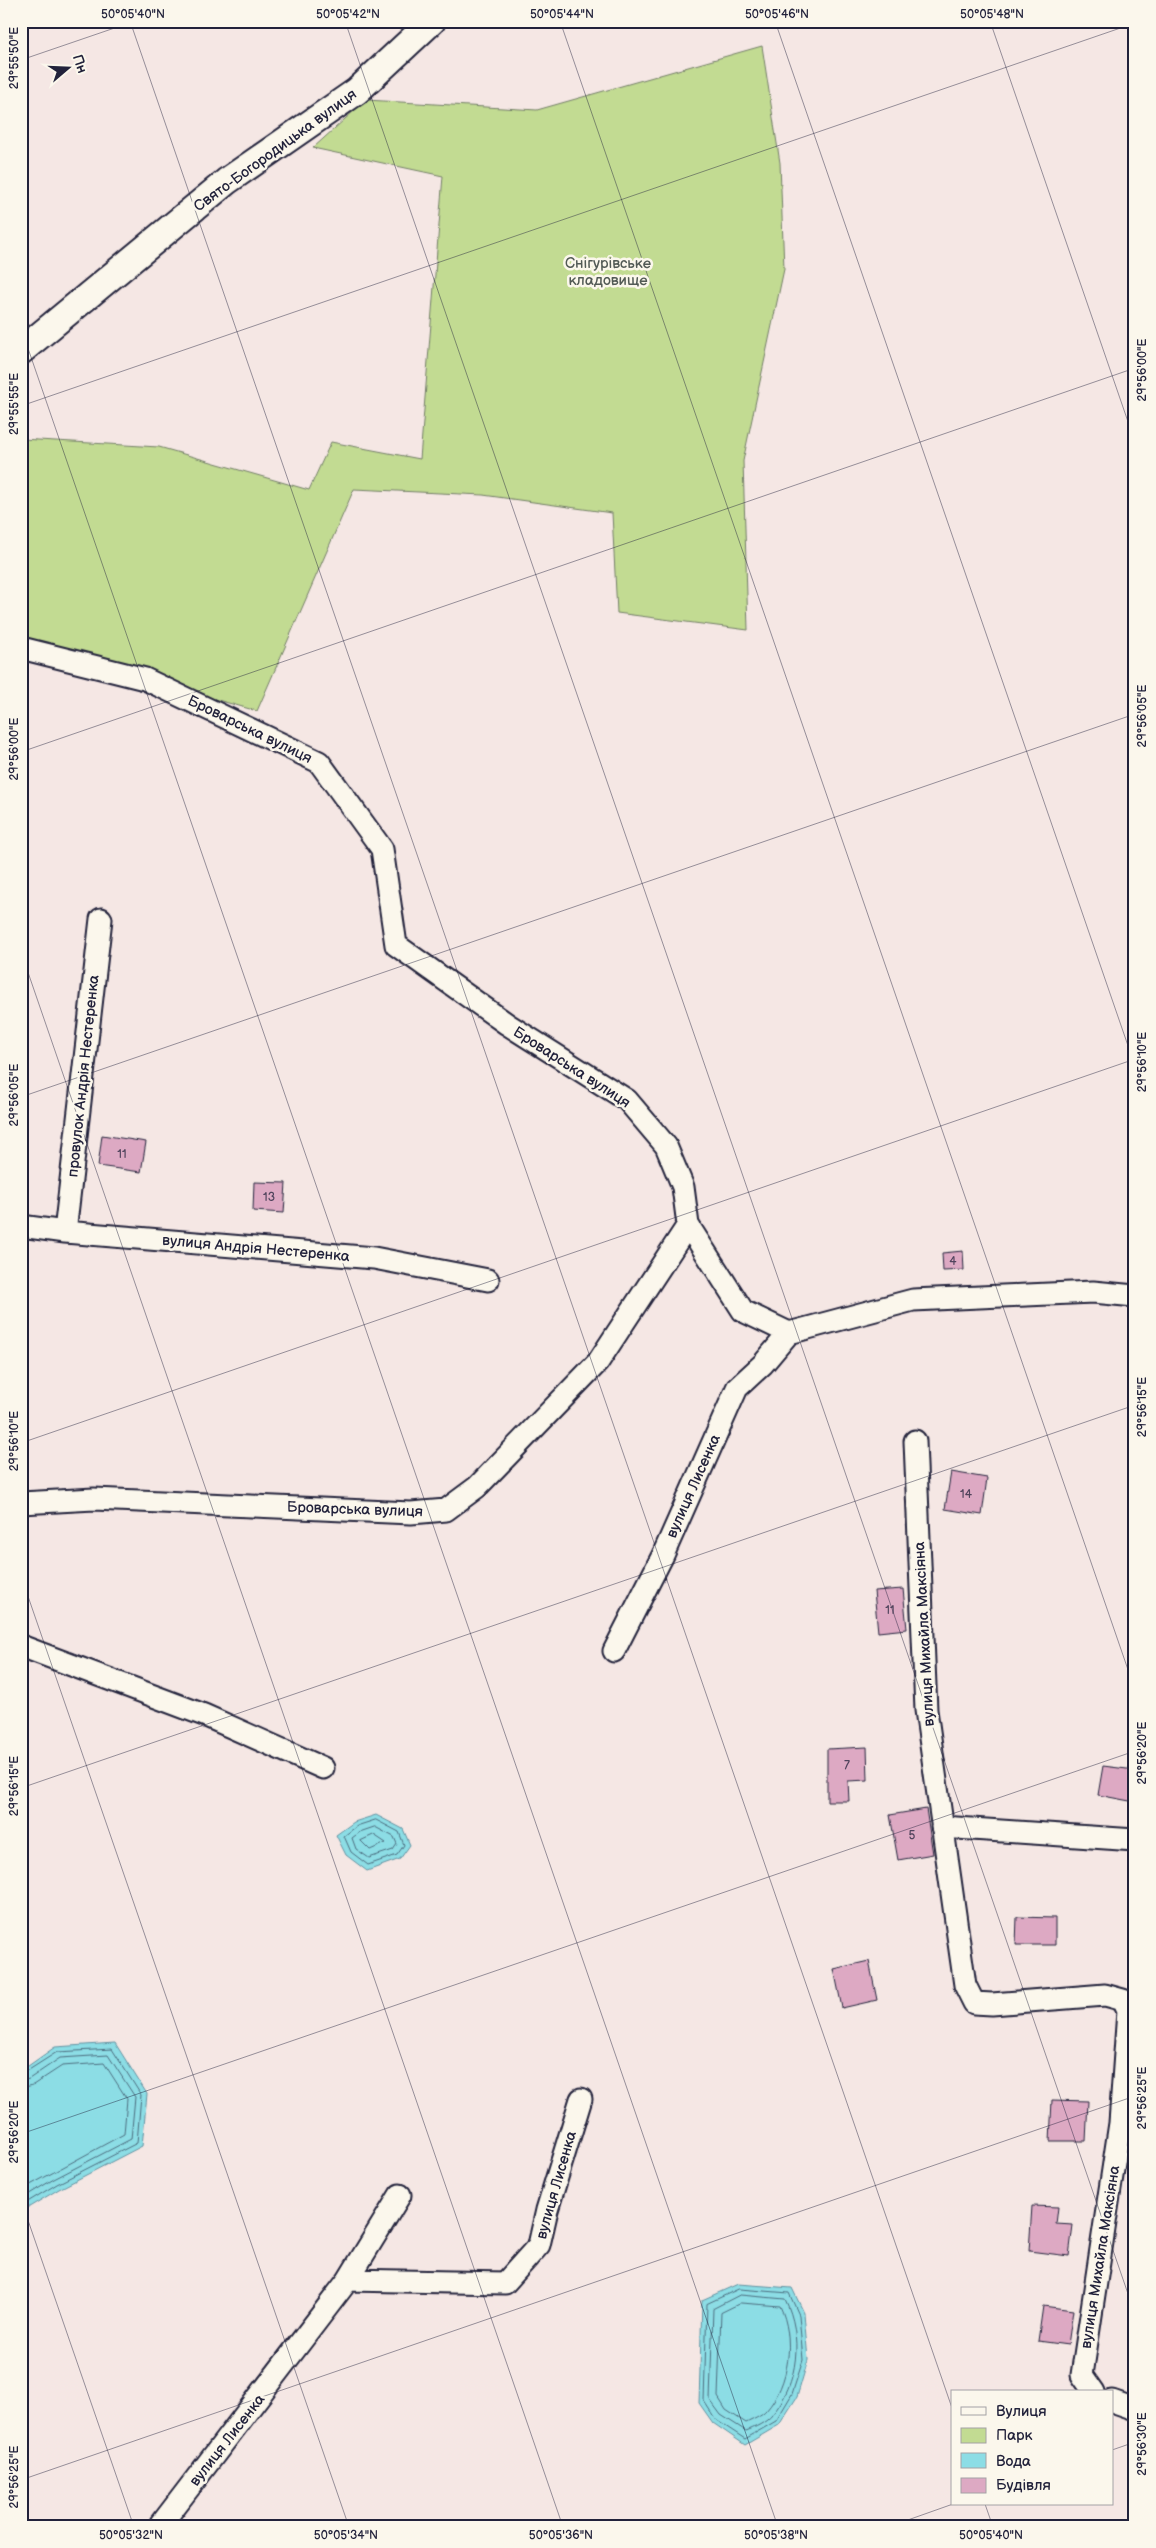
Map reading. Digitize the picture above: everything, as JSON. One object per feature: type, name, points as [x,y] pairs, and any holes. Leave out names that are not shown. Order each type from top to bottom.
[{"type":"street","name":"Свято-Богородицька вулиця","points":[[22,347],[227,180],[357,91],[432,21]]},
{"type":"street","name":"Броварська вулиця","points":[[21,648],[145,679],[319,762],[382,849],[396,945],[507,1024],[627,1100],[666,1146],[683,1188],[688,1225],[598,1362],[477,1487],[446,1510],[411,1513],[94,1499],[21,1503]]},
{"type":"street","name":"провулок Андрія Нестеренка","points":[[65,1232],[101,920]]},
{"type":"street","points":[[688,1225],[742,1311],[789,1333],[913,1300],[1093,1292],[1135,1296]]},
{"type":"street","name":"вулиця Андрія Нестеренка","points":[[21,1226],[65,1232],[374,1258],[488,1280]]},
{"type":"street","name":"вулиця Лисенка","points":[[614,1651],[663,1555],[737,1388],[763,1364],[789,1333]]},
{"type":"street","name":"вулиця Михайла Максіяна","points":[[915,1441],[926,1710],[965,1985],[974,2003],[992,2004],[1105,1995],[1123,2000],[1128,2011],[1120,2123],[1082,2375],[1093,2390]]},
{"type":"street","points":[[21,1646],[204,1715],[323,1768]]},
{"type":"street","points":[[942,1827],[1135,1840]]},
{"type":"street","name":"вулиця Лисенка","points":[[348,2280],[505,2283],[540,2245],[547,2210],[581,2099]]},
{"type":"street","name":"вулиця Лисенка","points":[[159,2527],[348,2280],[400,2195]]},
{"type":"street","points":[[1114,2402],[1135,2408]]},
{"type":"green space","name":"Снігурівське кладовище","points":[[762,46],[780,163],[784,269],[743,461],[748,630],[617,613],[612,513],[483,495],[354,489],[257,711],[96,666],[21,638],[21,439],[159,447],[309,490],[331,442],[420,459],[443,176],[313,148],[366,100],[537,110]]},
{"type":"water","points":[[376,1815],[403,1829],[410,1845],[400,1859],[367,1871],[346,1855],[336,1835],[354,1822]]},
{"type":"water","points":[[115,2043],[147,2094],[142,2146],[59,2189],[21,2212],[21,2071],[55,2047]]},
{"type":"water","points":[[738,2284],[792,2288],[804,2313],[808,2360],[797,2397],[779,2425],[745,2445],[713,2423],[699,2403],[702,2300]]},
{"type":"building","points":[[102,1135],[146,1142],[141,1172],[98,1166]]},
{"type":"building","points":[[254,1182],[286,1183],[284,1213],[253,1211]]},
{"type":"building","points":[[963,1251],[964,1270],[943,1271],[942,1253]]},
{"type":"building","points":[[951,1472],[987,1478],[982,1515],[945,1509]]},
{"type":"building","points":[[903,1589],[907,1629],[878,1632],[874,1591]]},
{"type":"building","points":[[867,1747],[868,1780],[848,1781],[849,1801],[827,1801],[827,1749]]},
{"type":"building","points":[[1103,1766],[1135,1770],[1135,1802],[1098,1795]]},
{"type":"building","points":[[926,1809],[933,1854],[898,1860],[890,1815]]},
{"type":"building","points":[[1017,1917],[1055,1918],[1055,1945],[1016,1945]]},
{"type":"building","points":[[869,1961],[877,2000],[842,2008],[834,1969]]},
{"type":"building","points":[[1052,2100],[1088,2101],[1086,2141],[1050,2141]]},
{"type":"building","points":[[1032,2206],[1058,2207],[1056,2224],[1073,2225],[1069,2256],[1029,2251]]},
{"type":"building","points":[[1043,2306],[1073,2310],[1068,2345],[1038,2341]]}]
